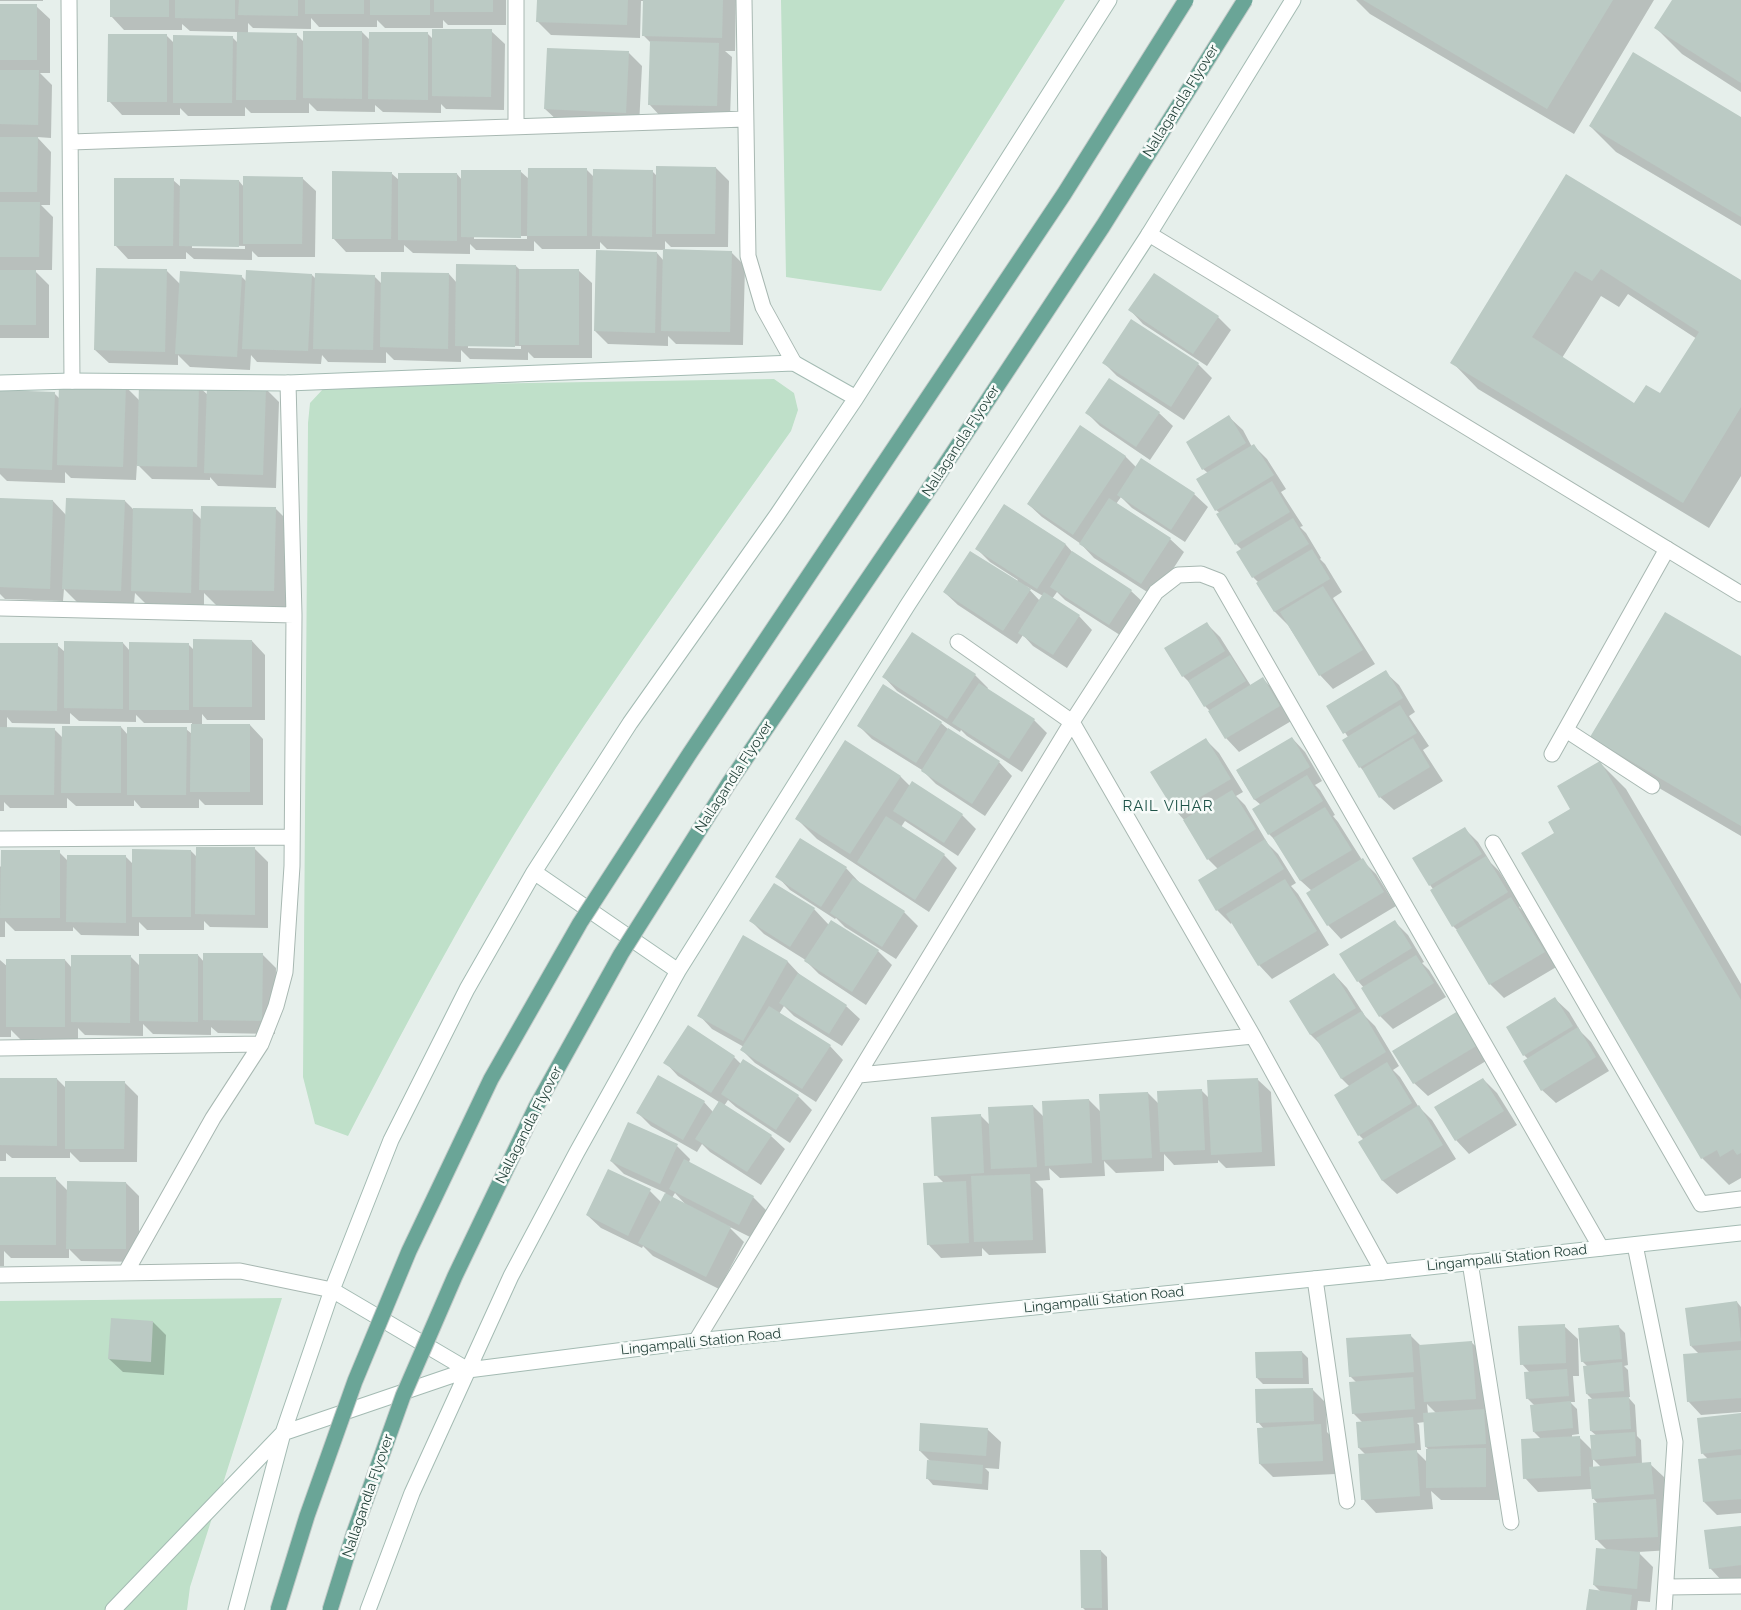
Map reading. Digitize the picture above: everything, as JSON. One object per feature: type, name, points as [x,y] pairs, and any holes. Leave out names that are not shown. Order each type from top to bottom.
[{"type":"main road","points":[[278,1610],[307,1516],[355,1381],[409,1252],[491,1079],[580,923],[706,729],[1064,194],[1186,0]]},
{"type":"main road","name":"Nallagandla Flyover","points":[[330,1610],[354,1534],[403,1396],[455,1276],[536,1107],[621,954],[729,783],[931,486],[1102,226],[1245,0]]},
{"type":"street","points":[[69,0],[72,380]]},
{"type":"street","points":[[516,0],[516,127]]},
{"type":"street","points":[[744,0],[748,256],[763,307],[794,363],[856,398]]},
{"type":"street","points":[[236,1610],[283,1433],[332,1290],[390,1140],[467,989],[534,872],[630,723],[856,398],[1109,0]]},
{"type":"street","points":[[368,1610],[412,1493],[515,1268],[577,1152],[678,972],[907,606],[1149,234],[1293,0]]},
{"type":"street","points":[[71,142],[745,119]]},
{"type":"street","points":[[1149,234],[1741,594]]},
{"type":"street","points":[[0,383],[72,380],[288,383],[794,363]]},
{"type":"street","points":[[126,1272],[213,1118],[261,1044],[276,1006],[285,972],[292,866],[294,615],[288,383]]},
{"type":"street","points":[[1552,754],[1667,549]]},
{"type":"street","points":[[696,1341],[1072,722],[1156,592],[1178,575],[1201,574],[1218,580],[1601,1248]]},
{"type":"street","points":[[0,608],[294,615]]},
{"type":"street","points":[[958,642],[1072,722],[1252,1036],[1383,1272]]},
{"type":"street","points":[[1566,730],[1652,786]]},
{"type":"street","points":[[0,839],[292,837]]},
{"type":"street","points":[[1493,843],[1701,1204],[1741,1199]]},
{"type":"street","points":[[534,872],[678,972]]},
{"type":"street","points":[[859,1075],[1252,1036]]},
{"type":"street","points":[[0,1048],[261,1044]]},
{"type":"street","name":"Lingampalli Station Road","points":[[283,1433],[468,1370],[696,1341],[1383,1272],[1741,1233]]},
{"type":"street","points":[[1635,1245],[1675,1442],[1664,1610]]},
{"type":"street","points":[[1470,1262],[1511,1522]]},
{"type":"street","points":[[0,1274],[240,1271],[332,1290],[468,1370]]},
{"type":"street","points":[[1315,1279],[1346,1501]]},
{"type":"street","points":[[113,1610],[283,1433]]},
{"type":"street","points":[[1667,1587],[1741,1586]]},
{"type":"green space","points":[[781,0],[1065,0],[881,291],[786,277]]},
{"type":"green space","points":[[774,379],[794,393],[798,410],[791,431],[672,598],[556,768],[473,903],[348,1136],[315,1124],[303,1077],[308,423],[310,403],[324,388],[346,386]]},
{"type":"green space","points":[[282,1298],[190,1587],[187,1610],[0,1610],[0,1301]]},
{"type":"building","points":[[110,0],[169,0],[169,17],[110,17]]},
{"type":"building","points":[[175,0],[235,0],[235,19],[175,18]]},
{"type":"building","points":[[239,0],[298,0],[298,16],[238,15]]},
{"type":"building","points":[[305,0],[364,0],[364,14],[305,14]]},
{"type":"building","points":[[370,0],[430,0],[430,15],[370,15]]},
{"type":"building","points":[[434,0],[493,0],[493,12],[434,12]]},
{"type":"building","points":[[537,0],[628,0],[627,25],[536,22]]},
{"type":"building","points":[[643,0],[723,0],[722,38],[642,36]]},
{"type":"building","points":[[1363,0],[1613,0],[1547,109]]},
{"type":"building","points":[[1672,0],[1741,0],[1741,83],[1654,28]]},
{"type":"building","points":[[0,4],[37,4],[37,60],[0,60]]},
{"type":"building","points":[[432,29],[492,29],[491,97],[432,96]]},
{"type":"building","points":[[303,31],[362,31],[362,99],[303,98]]},
{"type":"building","points":[[237,32],[297,33],[296,100],[236,100]]},
{"type":"building","points":[[369,32],[428,32],[428,100],[368,99]]},
{"type":"building","points":[[108,34],[167,34],[167,102],[107,102]]},
{"type":"building","points":[[173,35],[233,36],[232,103],[173,103]]},
{"type":"building","points":[[650,41],[719,43],[717,106],[648,105]]},
{"type":"building","points":[[547,48],[629,51],[626,113],[544,109]]},
{"type":"building","points":[[1633,52],[1741,117],[1741,217],[1589,126]]},
{"type":"building","points":[[0,70],[39,70],[38,125],[0,124]]},
{"type":"building","points":[[0,137],[38,137],[37,192],[0,192]]},
{"type":"building","points":[[656,166],[716,167],[715,234],[656,234]]},
{"type":"building","points":[[528,168],[587,168],[587,236],[527,236]]},
{"type":"building","points":[[593,169],[653,170],[652,237],[592,236]]},
{"type":"building","points":[[461,170],[521,170],[521,238],[461,237]]},
{"type":"building","points":[[332,171],[392,172],[391,239],[332,239]]},
{"type":"building","points":[[398,173],[457,173],[457,241],[398,240]]},
{"type":"building","points":[[1566,174],[1741,280],[1741,407],[1683,503],[1450,363]],"holes":[[[1601,269],[1699,332],[1660,393],[1646,385],[1634,403],[1532,337],[1575,271],[1592,281]]]},
{"type":"building","points":[[243,176],[303,177],[302,244],[243,244]]},
{"type":"building","points":[[114,178],[174,178],[173,246],[114,246]]},
{"type":"building","points":[[180,179],[239,180],[239,247],[179,246]]},
{"type":"building","points":[[0,202],[40,202],[39,257],[0,257]]},
{"type":"building","points":[[663,249],[732,251],[730,332],[661,331]]},
{"type":"building","points":[[596,250],[657,252],[655,333],[594,331]]},
{"type":"building","points":[[456,264],[516,265],[515,347],[455,346]]},
{"type":"building","points":[[96,268],[167,269],[165,352],[94,350]]},
{"type":"building","points":[[519,269],[579,269],[579,345],[519,345]]},
{"type":"building","points":[[0,270],[36,270],[36,325],[0,325]]},
{"type":"building","points":[[246,270],[312,274],[308,351],[242,349]]},
{"type":"building","points":[[180,271],[242,275],[237,357],[175,354]]},
{"type":"building","points":[[381,272],[449,273],[448,349],[380,347]]},
{"type":"building","points":[[315,273],[375,275],[373,350],[313,349]]},
{"type":"building","points":[[1154,273],[1219,316],[1193,354],[1128,310]]},
{"type":"building","points":[[1131,319],[1199,363],[1171,407],[1102,363]]},
{"type":"building","points":[[1109,378],[1160,412],[1136,447],[1085,413]]},
{"type":"building","points":[[59,382],[126,385],[123,467],[57,465]]},
{"type":"building","points":[[139,383],[199,385],[197,467],[137,466]]},
{"type":"building","points":[[207,386],[266,388],[263,475],[204,473]]},
{"type":"building","points":[[0,390],[55,392],[52,470],[0,468]]},
{"type":"building","points":[[1229,415],[1246,443],[1202,470],[1186,442]]},
{"type":"building","points":[[1080,425],[1126,456],[1073,535],[1027,504]]},
{"type":"building","points":[[1254,444],[1274,475],[1215,511],[1196,479]]},
{"type":"building","points":[[1141,458],[1195,493],[1171,530],[1117,495]]},
{"type":"building","points":[[1272,481],[1290,512],[1235,545],[1216,514]]},
{"type":"building","points":[[0,498],[53,500],[50,589],[0,587]]},
{"type":"building","points":[[66,498],[125,500],[121,591],[62,589]]},
{"type":"building","points":[[1109,498],[1171,538],[1141,584],[1079,544]]},
{"type":"building","points":[[1004,504],[1066,544],[1037,589],[975,549]]},
{"type":"building","points":[[201,506],[276,507],[274,591],[199,590]]},
{"type":"building","points":[[133,508],[193,509],[191,593],[131,591]]},
{"type":"building","points":[[1293,518],[1309,544],[1252,578],[1236,552]]},
{"type":"building","points":[[1312,549],[1330,579],[1274,612],[1256,583]]},
{"type":"building","points":[[970,551],[1031,589],[1003,631],[943,592]]},
{"type":"building","points":[[1072,551],[1132,590],[1109,625],[1050,587]]},
{"type":"building","points":[[1323,586],[1363,650],[1319,676],[1280,612]]},
{"type":"building","points":[[1044,592],[1080,615],[1053,655],[1018,633]]},
{"type":"building","points":[[1665,612],[1741,656],[1741,826],[1590,737]]},
{"type":"building","points":[[1207,622],[1225,651],[1182,677],[1164,648]]},
{"type":"building","points":[[912,632],[976,674],[947,719],[882,677]]},
{"type":"building","points":[[193,639],[252,640],[252,707],[193,707]]},
{"type":"building","points":[[64,641],[123,642],[123,709],[64,708]]},
{"type":"building","points":[[129,642],[189,643],[189,710],[129,710]]},
{"type":"building","points":[[0,643],[58,643],[57,711],[0,710]]},
{"type":"building","points":[[1230,655],[1246,681],[1204,707],[1188,681]]},
{"type":"building","points":[[1386,670],[1403,698],[1343,734],[1326,706]]},
{"type":"building","points":[[1263,677],[1280,706],[1225,739],[1208,711]]},
{"type":"building","points":[[979,683],[1035,719],[1009,759],[952,723]]},
{"type":"building","points":[[883,684],[942,722],[916,763],[857,726]]},
{"type":"building","points":[[1400,705],[1417,733],[1359,768],[1342,740]]},
{"type":"building","points":[[191,724],[250,724],[250,792],[190,792]]},
{"type":"building","points":[[62,726],[121,726],[121,793],[61,793]]},
{"type":"building","points":[[0,727],[55,728],[54,795],[0,795]]},
{"type":"building","points":[[127,727],[187,727],[186,795],[127,795]]},
{"type":"building","points":[[948,728],[1000,761],[972,804],[921,771]]},
{"type":"building","points":[[1292,737],[1310,767],[1254,800],[1236,770]]},
{"type":"building","points":[[1206,738],[1231,779],[1175,812],[1150,772]]},
{"type":"building","points":[[1413,738],[1430,767],[1379,798],[1362,769]]},
{"type":"building","points":[[845,740],[901,776],[850,854],[795,819]]},
{"type":"building","points":[[1600,761],[1741,1000],[1741,1153],[1737,1155],[1733,1149],[1720,1157],[1717,1150],[1701,1159],[1521,853],[1554,833],[1548,822],[1570,809],[1557,786]]},
{"type":"building","points":[[1307,775],[1323,801],[1268,835],[1252,809]]},
{"type":"building","points":[[912,781],[963,814],[944,843],[893,811]]},
{"type":"building","points":[[1232,790],[1256,829],[1207,860],[1183,820]]},
{"type":"building","points":[[1325,807],[1352,850],[1300,881],[1273,838]]},
{"type":"building","points":[[886,816],[945,854],[915,900],[857,862]]},
{"type":"building","points":[[1465,827],[1482,854],[1429,886],[1412,858]]},
{"type":"building","points":[[800,838],[847,867],[821,907],[775,877]]},
{"type":"building","points":[[1265,839],[1284,869],[1216,911],[1198,880]]},
{"type":"building","points":[[196,847],[255,847],[255,915],[195,914]]},
{"type":"building","points":[[132,849],[191,850],[191,917],[132,917]]},
{"type":"building","points":[[1,850],[60,850],[60,918],[0,918]]},
{"type":"building","points":[[67,855],[126,855],[126,923],[66,922]]},
{"type":"building","points":[[1486,856],[1508,892],[1452,927],[1430,890]]},
{"type":"building","points":[[1363,858],[1384,892],[1327,926],[1306,893]]},
{"type":"building","points":[[853,878],[905,911],[882,947],[830,913]]},
{"type":"building","points":[[1285,879],[1317,931],[1258,966],[1226,914]]},
{"type":"building","points":[[774,883],[815,908],[790,947],[749,921]]},
{"type":"building","points":[[1511,897],[1545,952],[1489,985],[1456,930]]},
{"type":"building","points":[[831,920],[879,950],[852,992],[804,961]]},
{"type":"building","points":[[1395,920],[1412,948],[1357,982],[1339,954]]},
{"type":"building","points":[[743,935],[788,961],[743,1041],[697,1016]]},
{"type":"building","points":[[203,953],[263,953],[262,1021],[203,1020]]},
{"type":"building","points":[[139,954],[198,954],[198,1022],[139,1021]]},
{"type":"building","points":[[71,955],[131,955],[130,1023],[71,1022]]},
{"type":"building","points":[[1416,955],[1434,983],[1379,1017],[1361,988]]},
{"type":"building","points":[[6,959],[65,959],[65,1027],[6,1027]]},
{"type":"building","points":[[798,973],[847,1005],[829,1034],[779,1003]]},
{"type":"building","points":[[1334,973],[1356,1008],[1310,1035],[1289,1001]]},
{"type":"building","points":[[1555,997],[1573,1026],[1523,1056],[1506,1027]]},
{"type":"building","points":[[769,1006],[831,1045],[802,1089],[740,1050]]},
{"type":"building","points":[[1362,1011],[1386,1052],[1341,1079],[1316,1038]]},
{"type":"building","points":[[1458,1011],[1478,1045],[1413,1084],[1392,1051]]},
{"type":"building","points":[[688,1025],[735,1056],[711,1093],[663,1063]]},
{"type":"building","points":[[1578,1027],[1596,1057],[1541,1091],[1523,1061]]},
{"type":"building","points":[[743,1059],[799,1095],[776,1130],[721,1094]]},
{"type":"building","points":[[1387,1062],[1412,1103],[1358,1136],[1334,1095]]},
{"type":"building","points":[[658,1075],[705,1101],[683,1140],[636,1113]]},
{"type":"building","points":[[0,1078],[57,1078],[57,1146],[0,1145]]},
{"type":"building","points":[[1258,1078],[1262,1152],[1211,1155],[1207,1080]]},
{"type":"building","points":[[1483,1078],[1504,1111],[1455,1141],[1434,1107]]},
{"type":"building","points":[[65,1081],[125,1081],[124,1149],[65,1149]]},
{"type":"building","points":[[1202,1089],[1205,1150],[1160,1152],[1157,1091]]},
{"type":"building","points":[[1148,1092],[1152,1158],[1102,1160],[1099,1094]]},
{"type":"building","points":[[1089,1099],[1092,1163],[1045,1166],[1042,1101]]},
{"type":"building","points":[[719,1101],[772,1135],[747,1172],[695,1139]]},
{"type":"building","points":[[1033,1105],[1037,1167],[991,1169],[988,1107]]},
{"type":"building","points":[[1419,1105],[1443,1145],[1382,1181],[1358,1142]]},
{"type":"building","points":[[981,1114],[984,1173],[934,1176],[931,1117]]},
{"type":"building","points":[[628,1122],[678,1144],[660,1184],[610,1161]]},
{"type":"building","points":[[684,1159],[754,1196],[739,1225],[669,1189]]},
{"type":"building","points":[[608,1169],[651,1189],[628,1236],[586,1215]]},
{"type":"building","points":[[1030,1174],[1033,1240],[974,1242],[971,1176]]},
{"type":"building","points":[[0,1177],[56,1177],[56,1245],[0,1245]]},
{"type":"building","points":[[67,1181],[126,1182],[126,1249],[66,1249]]},
{"type":"building","points":[[966,1181],[969,1243],[927,1245],[923,1183]]},
{"type":"building","points":[[665,1193],[731,1227],[706,1277],[638,1243]]},
{"type":"building","points":[[1737,1301],[1741,1341],[1690,1346],[1685,1308]]},
{"type":"building","points":[[111,1318],[153,1321],[151,1362],[108,1359]]},
{"type":"building","points":[[1565,1324],[1566,1363],[1520,1365],[1518,1326]]},
{"type":"building","points":[[1619,1325],[1622,1359],[1581,1362],[1578,1328]]},
{"type":"building","points":[[1411,1334],[1414,1372],[1349,1377],[1346,1338]]},
{"type":"building","points":[[1472,1341],[1476,1399],[1424,1402],[1419,1345]]},
{"type":"building","points":[[1741,1350],[1741,1398],[1687,1402],[1683,1354]]},
{"type":"building","points":[[1302,1351],[1303,1378],[1256,1378],[1255,1352]]},
{"type":"building","points":[[1622,1362],[1624,1391],[1586,1394],[1583,1366]]},
{"type":"building","points":[[1567,1369],[1569,1396],[1526,1399],[1524,1372]]},
{"type":"building","points":[[1413,1377],[1415,1409],[1352,1414],[1349,1382]]},
{"type":"building","points":[[1313,1388],[1314,1421],[1256,1423],[1255,1389]]},
{"type":"building","points":[[1629,1397],[1631,1429],[1590,1431],[1588,1399]]},
{"type":"building","points":[[1571,1401],[1573,1428],[1533,1432],[1530,1405]]},
{"type":"building","points":[[1484,1409],[1486,1444],[1425,1447],[1423,1413]]},
{"type":"building","points":[[1741,1413],[1741,1449],[1701,1454],[1697,1418]]},
{"type":"building","points":[[1413,1417],[1415,1443],[1358,1448],[1356,1422]]},
{"type":"building","points":[[920,1423],[988,1428],[986,1456],[919,1451]]},
{"type":"building","points":[[1321,1424],[1323,1461],[1259,1464],[1257,1428]]},
{"type":"building","points":[[1635,1432],[1636,1456],[1592,1460],[1590,1435]]},
{"type":"building","points":[[1580,1436],[1581,1476],[1523,1479],[1521,1439]]},
{"type":"building","points":[[1486,1448],[1486,1487],[1426,1488],[1426,1449]]},
{"type":"building","points":[[1417,1450],[1420,1496],[1361,1500],[1358,1454]]},
{"type":"building","points":[[1741,1455],[1741,1499],[1703,1502],[1698,1459]]},
{"type":"building","points":[[927,1460],[983,1465],[982,1484],[926,1479]]},
{"type":"building","points":[[1651,1462],[1654,1494],[1592,1499],[1589,1467]]},
{"type":"building","points":[[1656,1499],[1658,1537],[1595,1540],[1593,1503]]},
{"type":"building","points":[[1741,1526],[1741,1565],[1709,1569],[1704,1530]]},
{"type":"building","points":[[1596,1548],[1640,1552],[1637,1589],[1593,1585]]},
{"type":"building","points":[[1080,1550],[1101,1550],[1102,1608],[1081,1608]]},
{"type":"building","points":[[1589,1589],[1632,1595],[1630,1610],[1586,1610]]},
{"type":"district","name":"RAIL VIHAR","points":[[1168,806]]}]
